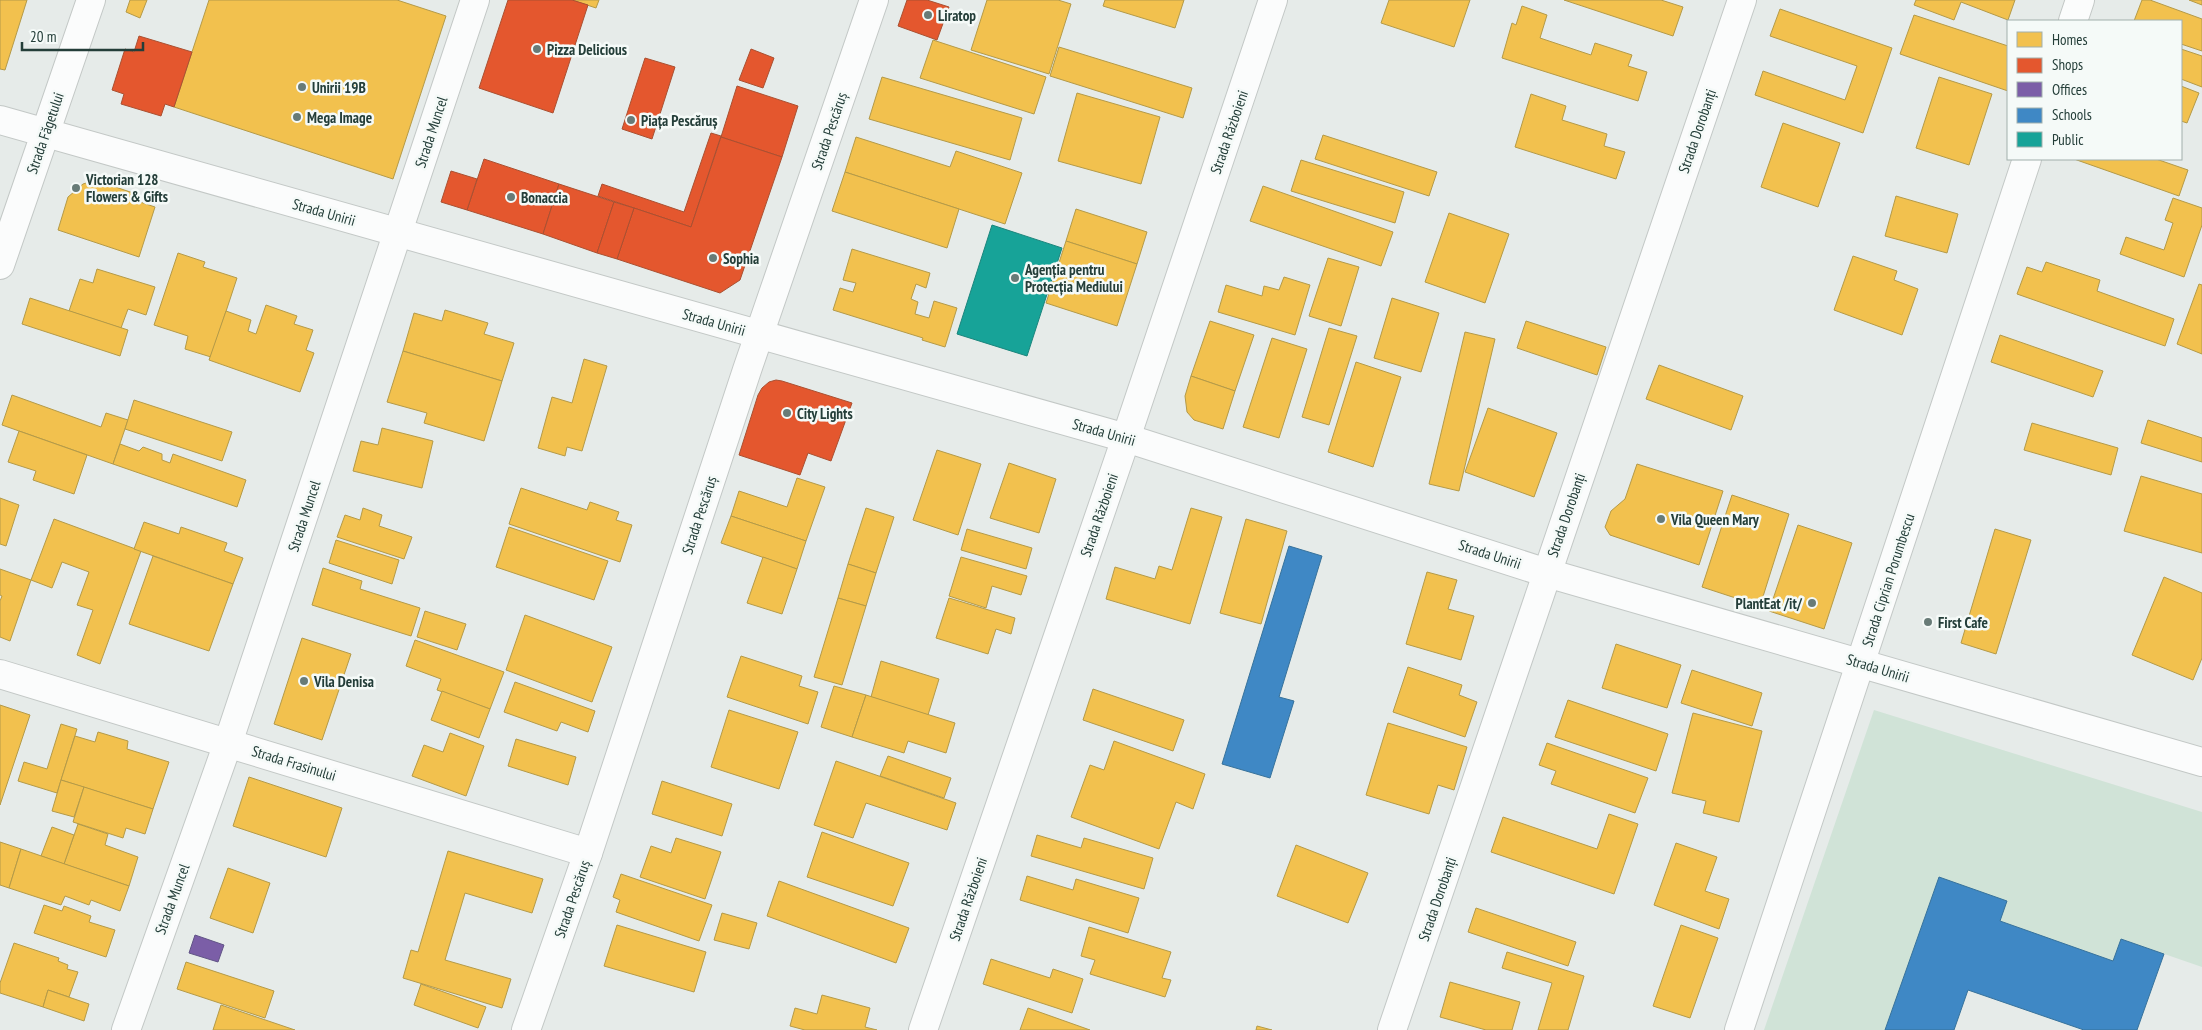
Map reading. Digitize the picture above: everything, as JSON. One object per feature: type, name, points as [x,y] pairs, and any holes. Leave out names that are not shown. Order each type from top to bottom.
[{"type":"street","name":"Strada Făgetului","points":[[0,265],[91,0]]},
{"type":"street","name":"Strada Muncel","points":[[126,1030],[228,743],[475,0]]},
{"type":"street","name":"Strada Pescăruș","points":[[526,1030],[588,853],[759,335],[874,0]]},
{"type":"street","name":"Strada Războieni","points":[[924,1030],[1273,0]]},
{"type":"street","name":"Strada Dorobanți","points":[[1392,1030],[1742,0]]},
{"type":"street","points":[[2073,20],[2080,0]]},
{"type":"street","name":"Strada Unirii","points":[[0,120],[1126,438],[1547,573],[1861,662],[2202,762]]},
{"type":"street","name":"Strada Ciprian Porumbescu","points":[[1739,1030],[2028,160]]},
{"type":"street","name":"Strada Frasinului","points":[[0,674],[588,853]]},
{"type":"green space","points":[[1874,710],[2202,812],[2202,967],[2121,939],[2113,961],[2000,921],[1885,1030],[1764,1030]]},
{"type":"building: Homes","points":[[0,0],[27,0],[5,70],[0,69]]},
{"type":"building: Homes","points":[[130,0],[147,0],[140,18],[126,12]]},
{"type":"building: Homes","name":"Unirii 19B","points":[[209,0],[397,0],[446,16],[393,179],[174,107]]},
{"type":"building: Homes","points":[[572,0],[599,0],[596,8]]},
{"type":"building: Homes","points":[[987,0],[1058,0],[1071,4],[1049,74],[971,50]]},
{"type":"building: Homes","points":[[1105,0],[1184,0],[1175,28],[1103,6]]},
{"type":"building: Homes","points":[[1389,0],[1470,0],[1454,47],[1381,23]]},
{"type":"building: Homes","points":[[1564,0],[1661,0],[1683,7],[1673,36]]},
{"type":"building: Homes","points":[[1916,0],[2015,0],[2008,20],[1961,2],[1954,20],[1914,5]]},
{"type":"building: Homes","points":[[2142,0],[2150,0],[2202,19],[2202,51],[2182,44],[2182,20],[2134,20]]},
{"type":"building: Homes","points":[[2189,0],[2202,0],[2202,5]]},
{"type":"building: Homes","points":[[1522,6],[1547,15],[1540,38],[1591,55],[1595,43],[1632,55],[1628,66],[1647,72],[1638,101],[1502,58],[1512,23],[1516,25]]},
{"type":"building: Homes","points":[[1780,9],[1892,48],[1863,133],[1755,95],[1763,71],[1845,100],[1857,66],[1770,36]]},
{"type":"building: Homes","points":[[1914,15],[2007,46],[2007,91],[1900,54]]},
{"type":"building: Homes","points":[[933,40],[1046,77],[1034,114],[920,78]]},
{"type":"building: Homes","points":[[1059,47],[1192,88],[1183,118],[1050,76]]},
{"type":"building: Homes","points":[[2182,49],[2202,56],[2202,87],[2182,79]]},
{"type":"building: Homes","points":[[882,77],[1022,118],[1010,160],[869,119]]},
{"type":"building: Homes","points":[[1939,77],[1992,94],[1969,165],[1916,148]]},
{"type":"building: Homes","points":[[2182,86],[2199,93],[2187,123],[2182,121]]},
{"type":"building: Homes","points":[[1077,93],[1160,117],[1141,184],[1058,161]]},
{"type":"building: Homes","points":[[1531,94],[1566,106],[1562,120],[1607,134],[1604,146],[1625,152],[1616,179],[1515,147]]},
{"type":"building: Homes","points":[[1783,123],[1840,143],[1818,207],[1761,187]]},
{"type":"building: Homes","points":[[1323,135],[1437,172],[1429,196],[1315,159]]},
{"type":"building: Homes","points":[[856,137],[950,167],[956,151],[1022,173],[1005,224],[845,172]]},
{"type":"building: Homes","points":[[1301,160],[1404,192],[1395,223],[1291,191]]},
{"type":"building: Homes","points":[[2077,160],[2159,160],[2188,170],[2179,196]]},
{"type":"building: Homes","points":[[845,172],[959,209],[947,248],[832,211]]},
{"type":"building: Homes","points":[[95,180],[139,195],[137,201],[155,207],[139,257],[58,230],[68,197],[83,184]]},
{"type":"building: Homes","points":[[1263,186],[1393,232],[1381,266],[1250,221]]},
{"type":"building: Homes","points":[[1896,196],[1958,214],[1947,253],[1885,236]]},
{"type":"building: Homes","points":[[2173,198],[2202,208],[2202,225],[2184,277],[2120,254],[2126,237],[2164,250],[2173,223],[2165,220]]},
{"type":"building: Homes","points":[[1076,209],[1147,232],[1137,264],[1066,241]]},
{"type":"building: Homes","points":[[1449,213],[1509,234],[1485,303],[1425,282]]},
{"type":"building: Homes","points":[[1066,241],[1137,264],[1117,326],[1046,303]]},
{"type":"building: Homes","points":[[852,249],[930,273],[926,288],[916,284],[911,299],[918,302],[915,314],[929,318],[934,301],[957,308],[945,347],[922,340],[923,338],[833,310],[840,288],[853,292],[856,283],[843,280]]},
{"type":"building: Homes","points":[[178,253],[205,262],[203,267],[237,278],[211,357],[185,349],[188,336],[154,325]]},
{"type":"building: Homes","points":[[1853,256],[1897,271],[1894,280],[1918,289],[1902,335],[1834,310]]},
{"type":"building: Homes","points":[[1328,258],[1359,267],[1341,326],[1309,316]]},
{"type":"building: Homes","points":[[2046,262],[2100,280],[2097,291],[2174,319],[2165,346],[2017,294],[2027,267],[2042,272]]},
{"type":"building: Homes","points":[[97,269],[155,287],[146,315],[128,309],[121,328],[69,311],[80,279],[93,283]]},
{"type":"building: Homes","points":[[1284,277],[1310,285],[1295,335],[1218,312],[1226,285],[1262,296],[1264,286],[1279,290]]},
{"type":"building: Homes","points":[[2199,284],[2202,285],[2202,354],[2177,344]]},
{"type":"building: Homes","points":[[30,298],[128,330],[120,356],[22,324]]},
{"type":"building: Homes","points":[[1392,298],[1439,313],[1421,372],[1374,358]]},
{"type":"building: Homes","points":[[266,305],[297,316],[294,324],[313,330],[306,350],[314,353],[300,392],[209,360],[226,311],[251,320],[248,331],[256,334]]},
{"type":"building: Homes","points":[[445,310],[488,323],[484,334],[514,343],[502,381],[403,351],[414,313],[442,321]]},
{"type":"building: Homes","points":[[1210,321],[1254,335],[1235,391],[1191,376]]},
{"type":"building: Homes","points":[[1526,321],[1606,347],[1597,375],[1517,348]]},
{"type":"building: Homes","points":[[1329,328],[1357,336],[1329,425],[1302,417]]},
{"type":"building: Homes","points":[[1465,332],[1495,339],[1459,491],[1429,484]]},
{"type":"building: Homes","points":[[2000,335],[2103,371],[2093,397],[1991,362]]},
{"type":"building: Homes","points":[[1272,338],[1307,349],[1279,438],[1243,427]]},
{"type":"building: Homes","points":[[403,351],[502,381],[484,441],[424,423],[427,413],[387,402]]},
{"type":"building: Homes","points":[[584,359],[607,366],[582,451],[567,447],[565,456],[538,448],[552,397],[572,403]]},
{"type":"building: Homes","points":[[1356,362],[1401,377],[1373,467],[1328,452]]},
{"type":"building: Homes","points":[[1659,365],[1743,396],[1731,430],[1646,399]]},
{"type":"building: Homes","points":[[1191,376],[1235,391],[1223,429],[1194,420],[1187,412],[1185,396]]},
{"type":"building: Homes","points":[[12,395],[101,427],[106,413],[128,420],[113,464],[2,425]]},
{"type":"building: Homes","points":[[134,400],[232,432],[222,461],[125,429]]},
{"type":"building: Homes","points":[[1488,408],[1557,433],[1534,497],[1465,472]]},
{"type":"building: Homes","points":[[2148,420],[2202,438],[2202,462],[2141,443]]},
{"type":"building: Homes","points":[[2032,423],[2118,448],[2111,475],[2024,450]]},
{"type":"building: Homes","points":[[382,428],[433,441],[422,488],[353,471],[361,441],[378,445]]},
{"type":"building: Homes","points":[[19,431],[87,455],[74,494],[33,480],[36,471],[8,462]]},
{"type":"building: Homes","points":[[120,444],[139,451],[143,447],[162,454],[162,460],[170,463],[173,454],[246,480],[237,507],[113,464]]},
{"type":"building: Homes","points":[[937,450],[981,464],[958,535],[913,520]]},
{"type":"building: Homes","points":[[1009,463],[1056,479],[1039,533],[990,518]]},
{"type":"building: Homes","name":"Vila Queen Mary","points":[[1637,464],[1723,491],[1699,565],[1610,535],[1605,527],[1611,511],[1625,499]]},
{"type":"building: Homes","points":[[2141,476],[2202,494],[2202,553],[2124,531]]},
{"type":"building: Homes","points":[[797,478],[825,487],[806,541],[731,516],[739,491],[787,507]]},
{"type":"building: Homes","points":[[521,488],[587,510],[590,502],[619,512],[616,520],[632,525],[620,562],[509,524]]},
{"type":"building: Homes","points":[[1732,495],[1789,514],[1760,606],[1702,587]]},
{"type":"building: Homes","points":[[0,498],[19,505],[6,546],[0,544]]},
{"type":"building: Homes","points":[[363,508],[382,515],[379,526],[412,537],[404,559],[337,537],[345,515],[360,520]]},
{"type":"building: Homes","points":[[866,508],[894,517],[876,573],[848,564]]},
{"type":"building: Homes","points":[[1191,508],[1222,517],[1190,624],[1106,599],[1115,567],[1155,579],[1159,566],[1172,570]]},
{"type":"building: Homes","points":[[731,516],[806,541],[797,569],[721,543]]},
{"type":"building: Homes","points":[[54,519],[141,551],[100,664],[77,655],[93,610],[77,605],[89,572],[62,562],[52,588],[31,580]]},
{"type":"building: Homes","points":[[1246,519],[1287,531],[1261,624],[1220,613]]},
{"type":"building: Homes","points":[[144,522],[179,534],[181,527],[227,543],[224,551],[243,558],[233,584],[134,549]]},
{"type":"building: Homes","points":[[1798,525],[1852,543],[1824,629],[1769,611]]},
{"type":"building: Homes","points":[[509,527],[608,561],[594,600],[496,567]]},
{"type":"building: Homes","points":[[967,529],[1032,548],[1026,569],[961,550]]},
{"type":"building: Homes","points":[[1995,529],[2031,540],[1996,654],[1961,643]]},
{"type":"building: Homes","points":[[336,540],[399,560],[392,584],[329,563]]},
{"type":"building: Homes","points":[[153,556],[233,584],[209,651],[129,624]]},
{"type":"building: Homes","points":[[763,557],[797,569],[782,614],[747,603]]},
{"type":"building: Homes","points":[[961,557],[1027,576],[1021,595],[992,586],[986,608],[949,596]]},
{"type":"building: Homes","points":[[848,564],[876,573],[866,606],[838,598]]},
{"type":"building: Homes","points":[[323,568],[362,581],[360,589],[420,608],[411,636],[312,605]]},
{"type":"building: Homes","points":[[0,569],[31,580],[10,641],[0,637],[0,601],[2,596],[0,595]]},
{"type":"building: Homes","points":[[1427,572],[1457,580],[1448,609],[1474,616],[1461,660],[1406,644]]},
{"type":"building: Homes","points":[[2164,577],[2202,593],[2202,658],[2193,680],[2132,655]]},
{"type":"building: Homes","points":[[838,598],[866,606],[842,685],[814,677]]},
{"type":"building: Homes","points":[[949,598],[1015,618],[1011,634],[996,629],[988,654],[936,638]]},
{"type":"building: Homes","points":[[425,611],[466,624],[457,650],[417,637]]},
{"type":"building: Homes","points":[[525,615],[612,647],[592,702],[506,670]]},
{"type":"building: Homes","points":[[302,638],[351,654],[322,740],[274,724]]},
{"type":"building: Homes","points":[[415,640],[504,672],[490,709],[437,690],[441,679],[406,666]]},
{"type":"building: Homes","points":[[1616,644],[1681,665],[1667,708],[1602,688]]},
{"type":"building: Homes","points":[[741,656],[802,676],[799,686],[818,692],[808,724],[727,697]]},
{"type":"building: Homes","points":[[881,661],[939,679],[928,715],[871,697]]},
{"type":"building: Homes","points":[[1408,667],[1462,685],[1459,695],[1477,702],[1465,737],[1393,712]]},
{"type":"building: Homes","points":[[1692,670],[1762,693],[1752,726],[1681,703]]},
{"type":"building: Homes","points":[[515,682],[595,711],[588,732],[561,722],[557,731],[504,712]]},
{"type":"building: Homes","points":[[834,686],[866,695],[852,737],[821,727]]},
{"type":"building: Homes","points":[[1093,689],[1184,720],[1173,751],[1083,720]]},
{"type":"building: Homes","points":[[442,691],[490,709],[479,738],[431,720]]},
{"type":"building: Homes","points":[[866,695],[955,723],[946,753],[908,741],[904,753],[852,737]]},
{"type":"building: Homes","points":[[1568,700],[1668,734],[1656,771],[1555,737]]},
{"type":"building: Homes","points":[[0,705],[30,715],[0,805]]},
{"type":"building: Homes","points":[[729,710],[798,732],[779,789],[711,767]]},
{"type":"building: Homes","points":[[1693,713],[1762,731],[1739,822],[1703,813],[1706,801],[1672,793]]},
{"type":"building: Homes","points":[[1388,723],[1467,747],[1454,790],[1438,785],[1429,814],[1366,795]]},
{"type":"building: Homes","points":[[61,724],[77,729],[57,793],[18,781],[24,762],[47,769]]},
{"type":"building: Homes","points":[[98,732],[128,741],[127,749],[169,762],[153,809],[61,780],[75,736],[95,742]]},
{"type":"building: Homes","points":[[450,733],[484,746],[466,796],[412,776],[424,745],[443,752]]},
{"type":"building: Homes","points":[[516,739],[576,757],[568,785],[508,766]]},
{"type":"building: Homes","points":[[1114,741],[1205,774],[1193,809],[1176,802],[1159,849],[1071,817],[1090,765],[1104,770]]},
{"type":"building: Homes","points":[[1547,743],[1648,778],[1635,813],[1551,784],[1556,771],[1539,765]]},
{"type":"building: Homes","points":[[888,756],[951,778],[944,798],[880,776]]},
{"type":"building: Homes","points":[[836,761],[956,803],[947,830],[866,803],[853,838],[814,825]]},
{"type":"building: Homes","points":[[249,777],[342,808],[326,857],[233,826]]},
{"type":"building: Homes","points":[[61,780],[84,787],[74,817],[52,811]]},
{"type":"building: Homes","points":[[662,781],[732,804],[722,836],[652,814]]},
{"type":"building: Homes","points":[[84,787],[153,809],[145,834],[126,828],[123,838],[73,822]]},
{"type":"building: Homes","points":[[1609,814],[1638,824],[1614,894],[1491,852],[1503,817],[1597,849]]},
{"type":"building: Homes","points":[[78,824],[108,834],[105,845],[138,857],[129,886],[64,864]]},
{"type":"building: Homes","points":[[52,827],[74,835],[64,864],[41,856]]},
{"type":"building: Homes","points":[[822,832],[909,863],[893,906],[807,877]]},
{"type":"building: Homes","points":[[1037,835],[1081,848],[1084,838],[1153,858],[1144,889],[1031,856]]},
{"type":"building: Homes","points":[[676,838],[721,852],[705,899],[640,877],[651,846],[671,853]]},
{"type":"building: Homes","points":[[0,842],[21,849],[9,888],[0,885]]},
{"type":"building: Homes","points":[[1676,843],[1717,857],[1705,891],[1729,899],[1719,929],[1654,905]]},
{"type":"building: Homes","points":[[1296,845],[1368,873],[1348,923],[1277,896]]},
{"type":"building: Homes","points":[[21,849],[129,886],[120,911],[91,900],[89,905],[65,896],[61,905],[9,888]]},
{"type":"building: Homes","points":[[448,851],[543,879],[532,913],[465,893],[445,960],[511,979],[502,1008],[403,978],[411,950],[418,952]]},
{"type":"building: Homes","points":[[228,868],[270,883],[253,933],[210,918]]},
{"type":"building: Homes","points":[[621,874],[712,905],[699,941],[616,912],[620,900],[613,897]]},
{"type":"building: Homes","points":[[1027,876],[1073,890],[1076,879],[1139,898],[1128,933],[1020,900]]},
{"type":"building: Homes","points":[[779,881],[909,928],[896,963],[767,916]]},
{"type":"building: Homes","points":[[44,905],[62,911],[64,906],[91,916],[89,922],[115,930],[106,957],[34,933]]},
{"type":"building: Homes","points":[[1476,908],[1576,942],[1568,966],[1468,932]]},
{"type":"building: Homes","points":[[722,913],[757,923],[749,949],[714,940]]},
{"type":"building: Homes","points":[[617,925],[706,952],[694,992],[604,966]]},
{"type":"building: Homes","points":[[1681,925],[1718,938],[1690,1018],[1653,1006]]},
{"type":"building: Homes","points":[[1089,927],[1171,952],[1162,978],[1171,980],[1165,997],[1090,974],[1095,960],[1081,956]]},
{"type":"building: Homes","points":[[14,943],[59,958],[58,961],[68,965],[67,969],[78,972],[69,997],[48,990],[43,1007],[0,993],[0,983]]},
{"type":"building: Homes","points":[[1507,952],[1584,976],[1568,1030],[1538,1030],[1552,983],[1502,968]]},
{"type":"building: Homes","points":[[991,959],[1050,978],[1053,969],[1083,979],[1072,1013],[983,984]]},
{"type":"building: Homes","points":[[186,962],[274,991],[265,1018],[177,989]]},
{"type":"building: Homes","points":[[1450,982],[1520,1002],[1512,1030],[1486,1030],[1440,1017]]},
{"type":"building: Homes","points":[[421,984],[486,1007],[478,1028],[414,1005]]},
{"type":"building: Homes","points":[[48,990],[89,1004],[84,1021],[43,1007]]},
{"type":"building: Homes","points":[[822,995],[870,1008],[865,1027],[877,1030],[805,1030],[790,1026],[795,1008],[817,1014]]},
{"type":"building: Homes","points":[[221,1005],[295,1030],[213,1030]]},
{"type":"building: Homes","points":[[1028,1008],[1090,1030],[1020,1030]]},
{"type":"building: Homes","points":[[1257,1026],[1272,1030],[1256,1030]]},
{"type":"building: Shops","points":[[508,0],[572,0],[588,5],[553,113],[479,88]]},
{"type":"building: Shops","points":[[907,0],[927,0],[949,7],[937,40],[898,26]]},
{"type":"building: Shops","points":[[139,36],[192,52],[174,107],[165,104],[161,116],[121,104],[124,94],[112,90],[125,49],[134,52]]},
{"type":"building: Shops","points":[[751,49],[774,58],[763,88],[739,80]]},
{"type":"building: Shops","points":[[645,58],[675,67],[652,139],[622,129]]},
{"type":"building: Shops","points":[[737,86],[798,106],[782,157],[721,137]]},
{"type":"building: Shops","points":[[711,133],[721,136],[691,227],[598,196],[602,184],[684,212]]},
{"type":"building: Shops","points":[[721,137],[782,157],[740,280],[720,293],[617,259],[634,208],[691,227]]},
{"type":"building: Shops","points":[[484,159],[559,184],[543,234],[467,210]]},
{"type":"building: Shops","points":[[451,171],[477,179],[467,210],[441,202]]},
{"type":"building: Shops","points":[[559,184],[614,202],[597,253],[543,234]]},
{"type":"building: Shops","points":[[614,202],[634,208],[617,259],[597,253]]},
{"type":"building: Shops","points":[[776,380],[852,403],[831,461],[808,453],[800,475],[739,455],[758,395],[769,382]]},
{"type":"building: Offices","points":[[195,935],[224,945],[218,962],[189,953]]},
{"type":"building: Schools","points":[[1289,546],[1322,556],[1279,697],[1294,701],[1270,778],[1222,764]]},
{"type":"building: Schools","points":[[1939,877],[2007,901],[2000,921],[2113,961],[2121,939],[2164,954],[2137,1030],[2084,1030],[1968,990],[1954,1030],[1885,1030]]},
{"type":"building: Public","points":[[992,225],[1062,248],[1027,356],[957,334]]},
{"type":"place","name":"Liratop","points":[[928,15]]},
{"type":"place","name":"Pizza Delicious","points":[[537,49]]},
{"type":"place","name":"Unirii 19B","points":[[302,87]]},
{"type":"place","name":"Mega Image","points":[[297,117]]},
{"type":"place","name":"Piața Pescăruș","points":[[631,120]]},
{"type":"place","name":"Victorian 128 Flowers & Gifts","points":[[76,188]]},
{"type":"place","name":"Bonaccia","points":[[511,197]]},
{"type":"place","name":"Sophia","points":[[713,258]]},
{"type":"place","name":"Agenția pentru Protecția Mediului","points":[[1015,278]]},
{"type":"place","name":"City Lights","points":[[787,413]]},
{"type":"place","name":"Vila Queen Mary","points":[[1661,519]]},
{"type":"place","name":"PlantEat /it/","points":[[1812,603]]},
{"type":"place","name":"First Cafe","points":[[1928,622]]},
{"type":"place","name":"Vila Denisa","points":[[304,681]]}]
